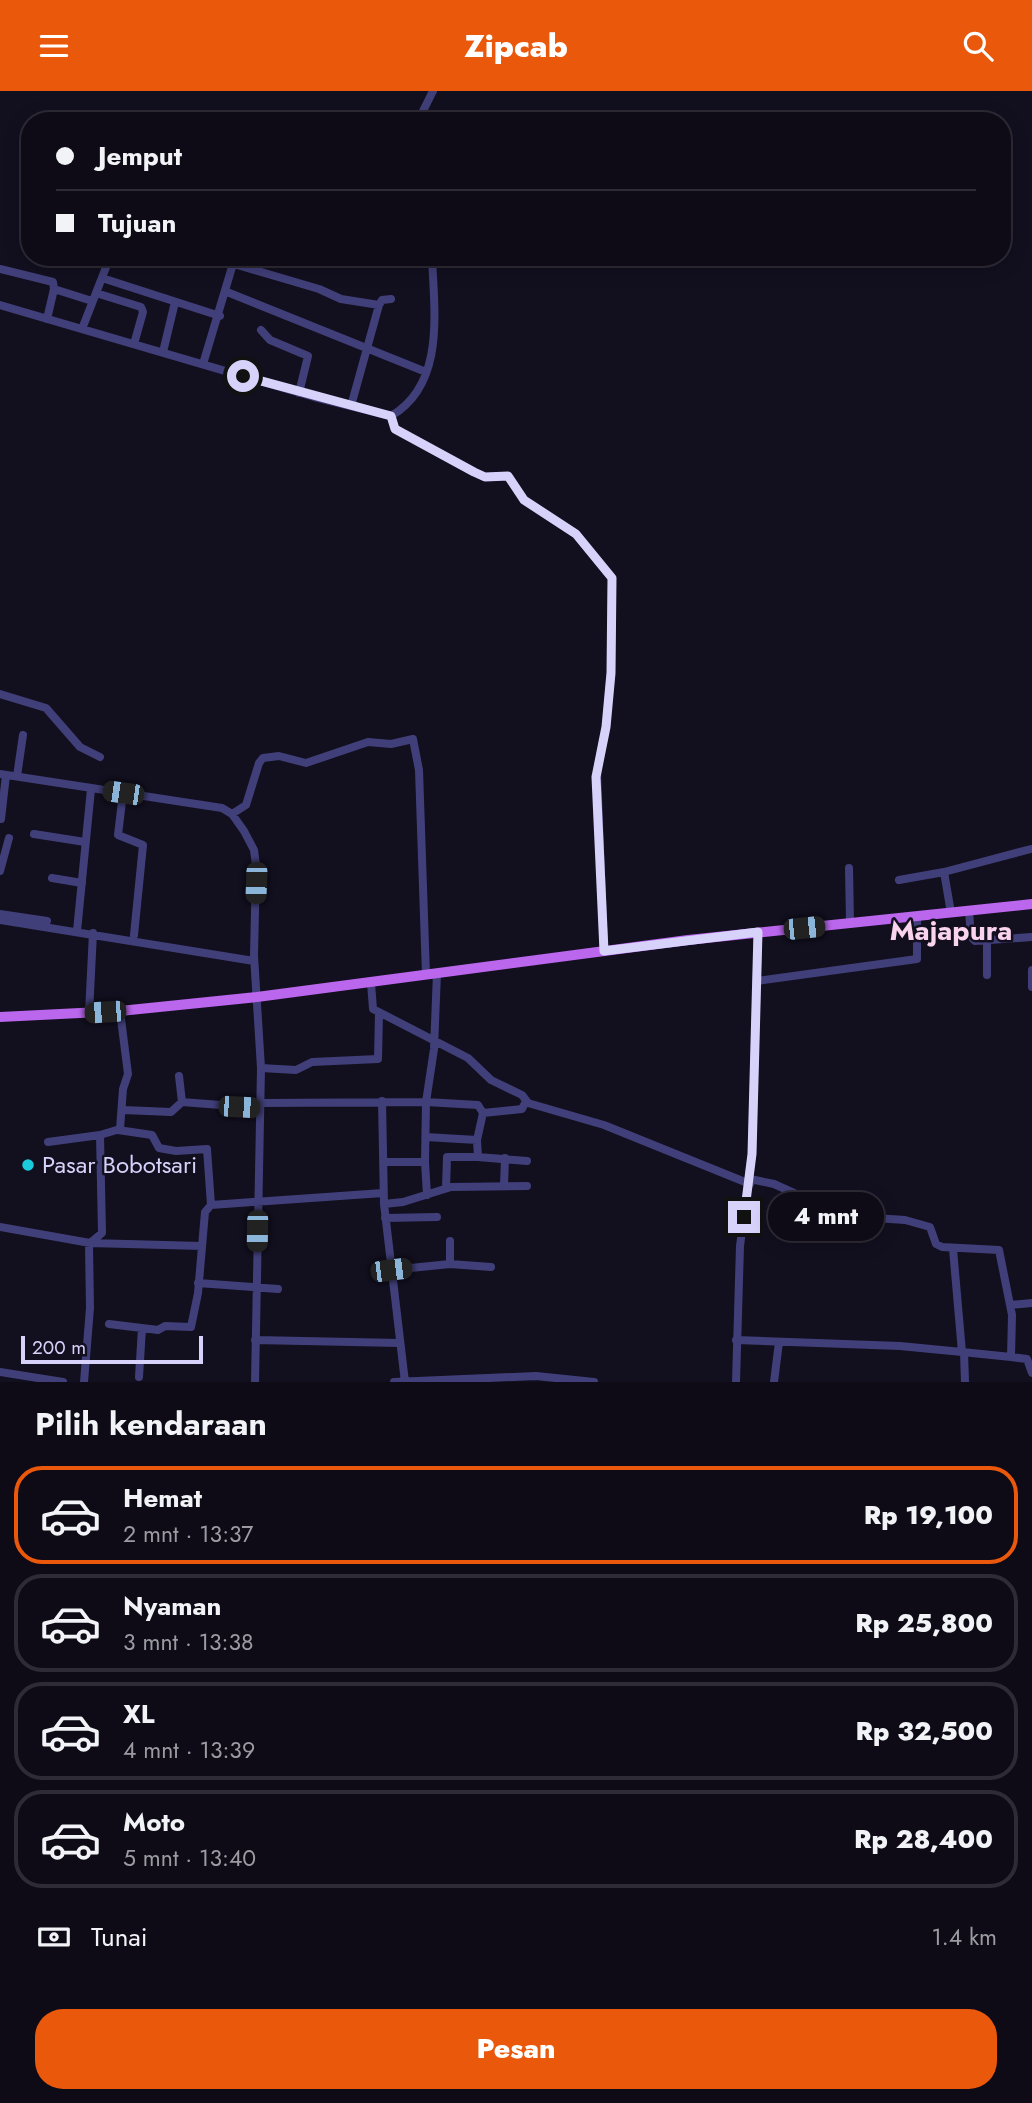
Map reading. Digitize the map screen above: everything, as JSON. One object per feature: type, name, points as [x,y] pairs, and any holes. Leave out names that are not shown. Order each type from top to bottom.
[{"type":"main road","points":[[0,1017],[120,1011],[257,997],[758,932],[1032,904]]},
{"type":"street","points":[[422,112],[433,91]]},
{"type":"street","points":[[82,329],[107,266]]},
{"type":"street","points":[[204,364],[234,266]]},
{"type":"street","points":[[250,266],[341,299],[379,305]]},
{"type":"street","points":[[391,416],[414,395],[426,372],[434,342],[432,266]]},
{"type":"street","points":[[0,269],[52,282],[54,289],[47,319]]},
{"type":"street","points":[[102,278],[220,316]]},
{"type":"street","points":[[54,289],[139,306],[143,312],[134,344]]},
{"type":"street","points":[[139,306],[144,292]]},
{"type":"street","points":[[227,292],[426,372]]},
{"type":"street","points":[[351,406],[379,305],[382,300],[391,299]]},
{"type":"street","points":[[163,352],[175,302]]},
{"type":"street","points":[[0,305],[299,393],[391,416]]},
{"type":"street","points":[[261,330],[270,340],[308,356],[299,393]]},
{"type":"street","points":[[391,416],[395,429],[474,472],[485,477],[503,475],[511,478],[524,500],[576,534],[612,578],[611,673],[606,727],[596,777],[604,951]]},
{"type":"street","points":[[0,694],[46,708],[75,742],[100,757]]},
{"type":"street","points":[[17,776],[23,735]]},
{"type":"street","points":[[232,814],[246,805],[259,763],[264,758],[279,756],[306,763],[368,742],[391,744],[413,739],[419,770],[435,1041],[426,1102],[427,1195]]},
{"type":"street","points":[[1,819],[3,775],[17,776],[216,806],[232,814],[255,855],[254,958],[261,1068],[255,1382]]},
{"type":"street","points":[[78,928],[91,789]]},
{"type":"street","points":[[123,793],[118,835],[142,845],[134,935]]},
{"type":"street","points":[[34,834],[85,842]]},
{"type":"street","points":[[0,871],[9,838]]},
{"type":"street","points":[[899,880],[944,872],[1031,849]]},
{"type":"street","points":[[849,868],[849,923]]},
{"type":"street","points":[[944,872],[951,913]]},
{"type":"street","points":[[52,878],[82,883]]},
{"type":"street","points":[[969,911],[971,937],[975,941],[1032,937]]},
{"type":"street","points":[[0,914],[93,933],[254,958]]},
{"type":"street","points":[[757,981],[917,959],[918,917]]},
{"type":"street","points":[[0,920],[134,935],[254,958]]},
{"type":"street","points":[[736,1382],[740,1246],[750,1182],[758,932]]},
{"type":"street","points":[[89,1013],[93,933]]},
{"type":"street","points":[[987,940],[987,975]]},
{"type":"street","points":[[1032,970],[1032,986]]},
{"type":"street","points":[[371,983],[371,1005],[379,1013],[468,1058],[491,1080],[522,1095],[526,1101],[604,1125],[750,1182],[774,1184],[845,1216],[905,1220],[930,1227],[936,1244],[953,1249],[999,1250],[1010,1305],[1011,1357]]},
{"type":"street","points":[[118,1130],[128,1074],[120,1011]]},
{"type":"street","points":[[261,1068],[296,1070],[312,1062],[378,1059],[379,1013]]},
{"type":"street","points":[[179,1076],[181,1102]]},
{"type":"street","points":[[123,1110],[171,1112],[181,1102],[260,1106],[382,1101],[475,1104],[483,1113]]},
{"type":"street","points":[[382,1101],[385,1218],[405,1382]]},
{"type":"street","points":[[483,1113],[522,1109],[526,1101]]},
{"type":"street","points":[[478,1157],[477,1140],[483,1113]]},
{"type":"street","points":[[48,1142],[118,1130],[152,1135],[159,1148],[176,1151],[207,1149],[211,1205],[205,1212],[198,1283],[190,1328],[142,1328],[109,1324]]},
{"type":"street","points":[[90,1243],[102,1233],[100,1135]]},
{"type":"street","points":[[426,1137],[477,1140]]},
{"type":"street","points":[[446,1188],[447,1157],[527,1161]]},
{"type":"street","points":[[505,1158],[505,1186]]},
{"type":"street","points":[[383,1162],[425,1162]]},
{"type":"street","points":[[384,1204],[403,1202],[446,1188],[527,1186]]},
{"type":"street","points":[[211,1205],[383,1193]]},
{"type":"street","points":[[385,1218],[437,1217]]},
{"type":"street","points":[[0,1227],[90,1243],[202,1246]]},
{"type":"street","points":[[450,1241],[450,1264]]},
{"type":"street","points":[[84,1382],[90,1308],[90,1243]]},
{"type":"street","points":[[953,1249],[965,1382]]},
{"type":"street","points":[[391,1270],[450,1264],[491,1267]]},
{"type":"street","points":[[198,1283],[278,1289]]},
{"type":"street","points":[[1010,1305],[1032,1303]]},
{"type":"street","points":[[139,1377],[142,1328]]},
{"type":"street","points":[[255,1340],[400,1343]]},
{"type":"street","points":[[736,1341],[900,1346],[1011,1357],[1027,1359],[1032,1373]]},
{"type":"street","points":[[774,1382],[779,1342]]},
{"type":"street","points":[[0,1373],[59,1382]]},
{"type":"street","points":[[394,1382],[536,1375],[594,1382]]},
{"type":"place","name":"Pasar Bobotsari","points":[[28,1165]]},
{"type":"district","name":"Majapura","points":[[951,930]]},
{"type":"route","points":[[243,376],[391,416],[391,424],[395,429],[474,472],[485,477],[508,476],[524,500],[576,534],[610,575],[613,606],[611,673],[606,727],[596,777],[604,951],[758,932],[752,1154],[744,1217]]}]
